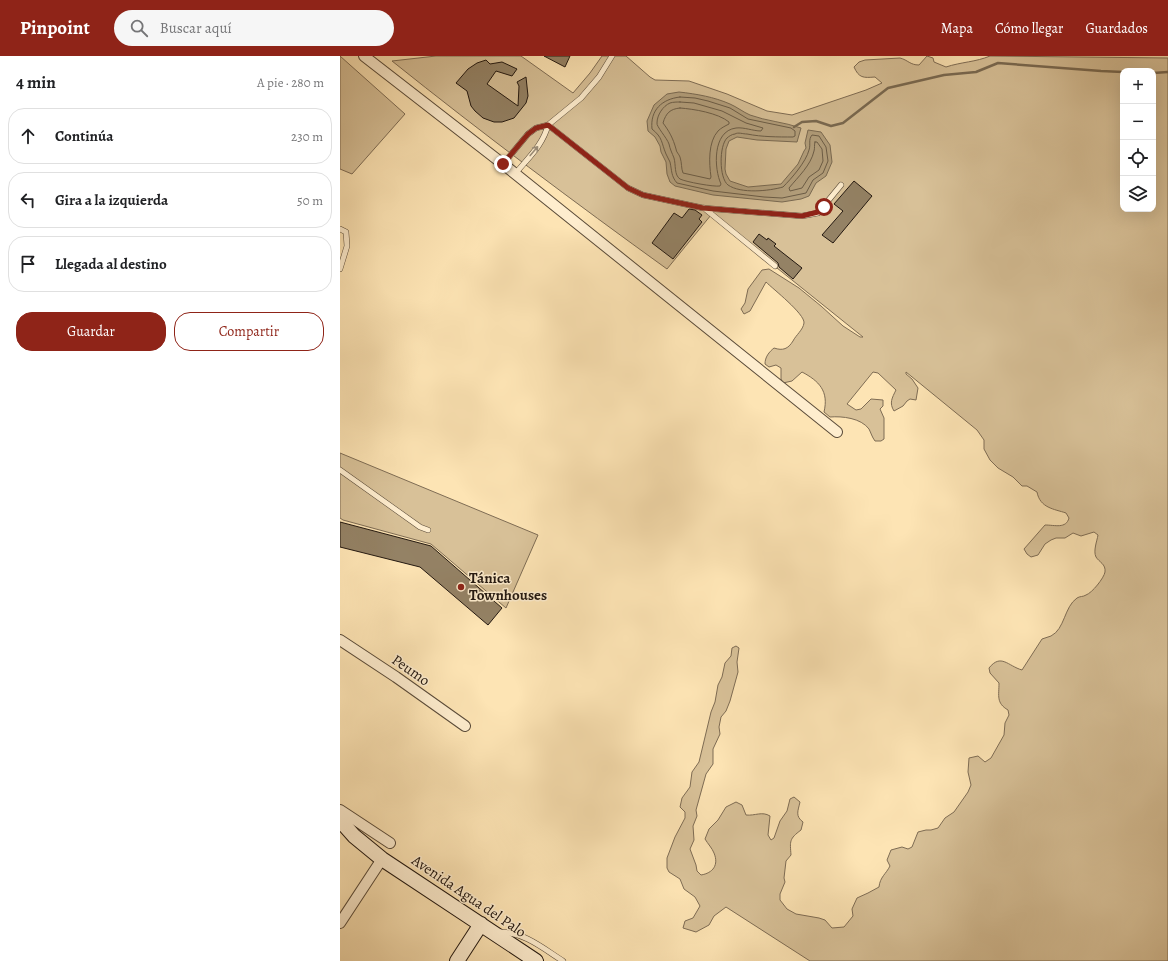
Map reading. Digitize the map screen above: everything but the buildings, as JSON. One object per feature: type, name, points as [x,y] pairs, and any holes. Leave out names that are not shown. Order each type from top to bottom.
[{"type":"street","points":[[364,56],[503,164],[837,432]]},
{"type":"street","name":"Peumo","points":[[340,640],[396,677],[465,726]]},
{"type":"street","points":[[340,810],[390,843]]},
{"type":"street","name":"Avenida Agua del Palo","points":[[340,820],[354,836],[382,859]]},
{"type":"street","name":"Avenida Agua del Palo","points":[[340,833],[536,961]]},
{"type":"street","points":[[340,923],[382,859]]},
{"type":"street","points":[[457,961],[481,924]]},
{"type":"lane","points":[[503,164],[528,134],[536,128],[548,125],[581,98],[599,76],[612,56]]},
{"type":"lane","points":[[515,174],[542,142],[546,135],[548,125]]},
{"type":"lane","points":[[548,125],[628,188],[643,195],[703,208],[802,216],[818,212],[841,185]]},
{"type":"lane","points":[[703,208],[775,266]]},
{"type":"lane","points":[[340,229],[346,232],[347,246],[340,269]]},
{"type":"lane","points":[[340,470],[420,527],[428,530]]},
{"type":"lane","points":[[493,932],[506,932],[520,935],[563,961]]},
{"type":"shaded area","points":[[340,56],[405,114],[352,174],[340,169]]},
{"type":"shaded area","points":[[436,56],[521,56],[573,93],[602,56],[626,56],[655,80],[689,81],[727,94],[767,111],[792,115],[866,90],[882,83],[875,77],[864,77],[858,73],[854,67],[859,62],[865,60],[900,58],[919,65],[927,56],[933,58],[934,62],[946,67],[979,60],[990,56],[1168,58],[1168,961],[810,961],[726,907],[714,916],[709,925],[696,932],[683,928],[685,921],[693,918],[700,906],[695,897],[684,889],[680,879],[669,872],[667,868],[667,858],[675,837],[685,818],[685,812],[680,807],[682,798],[690,787],[692,772],[699,762],[718,685],[722,677],[725,663],[731,656],[732,648],[736,646],[739,648],[737,662],[738,672],[730,701],[726,711],[721,717],[719,727],[720,734],[713,749],[713,764],[706,774],[696,810],[697,816],[693,826],[694,840],[690,849],[697,871],[701,875],[714,868],[716,861],[714,853],[705,839],[709,829],[718,820],[726,807],[736,802],[742,805],[746,815],[761,814],[770,816],[768,835],[771,840],[774,838],[780,821],[787,811],[790,799],[794,797],[800,802],[798,815],[800,820],[803,822],[801,830],[792,838],[791,841],[791,855],[786,861],[785,882],[780,894],[780,900],[787,909],[796,914],[825,920],[832,928],[844,927],[853,916],[852,909],[857,898],[879,887],[882,878],[890,866],[887,860],[891,850],[902,847],[908,849],[912,847],[918,832],[938,828],[945,818],[954,812],[971,785],[968,772],[969,758],[978,756],[985,762],[991,758],[1004,735],[1005,723],[1009,715],[1008,710],[1002,705],[999,699],[999,683],[990,673],[989,668],[997,661],[1001,661],[1022,670],[1042,639],[1056,633],[1073,602],[1078,597],[1088,594],[1097,585],[1105,572],[1103,565],[1095,555],[1098,535],[1094,532],[1081,536],[1073,533],[1065,538],[1056,538],[1045,544],[1038,555],[1031,557],[1024,549],[1045,525],[1060,526],[1065,524],[1069,518],[1066,513],[1044,505],[1037,492],[1027,486],[1022,486],[1013,477],[998,468],[990,460],[984,449],[984,440],[977,430],[906,372],[918,388],[916,400],[910,399],[903,406],[894,411],[891,403],[896,390],[878,373],[873,372],[847,404],[856,410],[861,409],[871,399],[883,400],[883,406],[880,409],[884,418],[884,439],[881,441],[875,441],[869,429],[861,422],[846,417],[830,417],[824,412],[824,392],[818,383],[813,379],[802,372],[792,381],[783,383],[781,379],[781,368],[776,365],[769,367],[765,364],[770,351],[774,348],[785,349],[789,346],[801,330],[804,323],[803,319],[794,308],[766,282],[750,311],[744,314],[741,309],[745,303],[748,289],[762,270],[769,269],[799,288],[843,326],[860,337],[863,337],[711,215],[667,269],[528,167],[392,61]]},
{"type":"shaded area","points":[[340,453],[538,535],[506,608],[431,544],[340,518]]},
{"type":"water","points":[[679,92],[718,99],[733,105],[750,115],[801,128],[797,142],[757,140],[737,137],[729,141],[726,149],[725,169],[730,181],[748,187],[781,184],[798,164],[806,148],[805,143],[808,130],[821,132],[830,145],[832,162],[826,176],[816,183],[809,196],[782,202],[713,195],[675,186],[670,182],[667,174],[666,162],[660,146],[655,137],[648,131],[647,121],[654,105],[667,94]]},
{"type":"waterway","points":[[794,127],[802,122],[816,121],[831,126],[843,123],[888,88],[944,75],[976,72],[998,63],[1120,72]]},
{"type":"waterway","points":[[1156,73],[1168,72]]},
{"type":"place","name":"Tánica Townhouses","points":[[461,587]]},
{"type":"route","points":[[503,164],[528,134],[536,128],[548,125],[628,188],[643,195],[682,202],[703,208],[802,216],[818,212],[824,207]]}]
